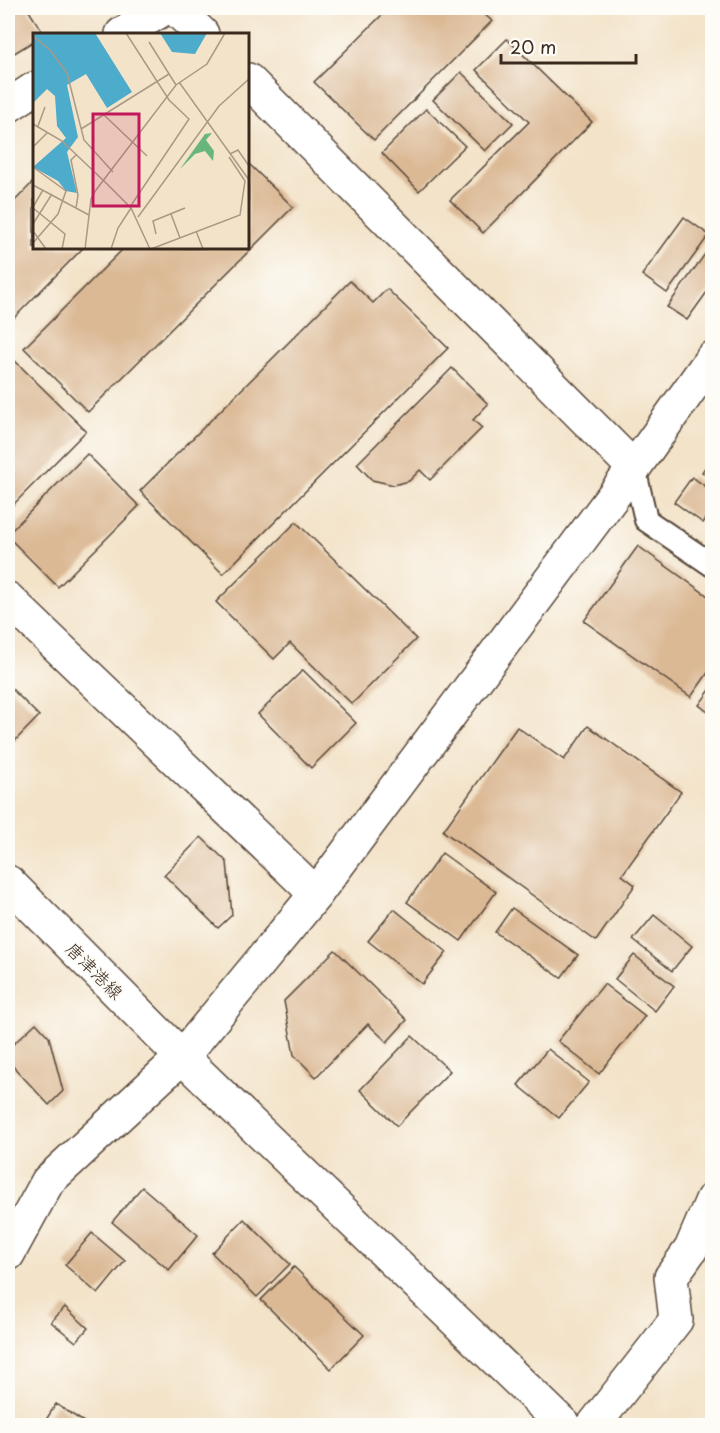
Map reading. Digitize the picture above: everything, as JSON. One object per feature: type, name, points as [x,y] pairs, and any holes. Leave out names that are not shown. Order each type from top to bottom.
[{"type":"street","points":[[124,33],[165,8]]},
{"type":"street","points":[[176,8],[201,33]]},
{"type":"street","points":[[249,81],[634,468]]},
{"type":"street","points":[[8,106],[33,90]]},
{"type":"street","points":[[8,1254],[48,1181],[182,1057],[316,894],[634,468],[712,358]]},
{"type":"street","points":[[8,599],[316,894]]},
{"type":"street","name":"唐津港線","points":[[8,882],[182,1057],[565,1425]]},
{"type":"street","points":[[593,1425],[676,1320],[670,1277],[691,1249],[712,1200]]},
{"type":"lane","points":[[634,468],[646,520],[712,565]]},
{"type":"building","points":[[8,8],[27,8],[43,33],[33,33],[33,42],[8,57]]},
{"type":"building","points":[[389,8],[477,8],[492,21],[374,140],[314,82]]},
{"type":"building","points":[[507,39],[592,122],[483,233],[450,200],[529,122],[476,70]]},
{"type":"building","points":[[461,72],[513,123],[485,151],[433,100]]},
{"type":"building","points":[[426,109],[465,146],[419,191],[382,153]]},
{"type":"building","points":[[249,164],[293,207],[88,412],[24,348],[123,249],[249,249]]},
{"type":"building","points":[[33,182],[33,249],[82,249],[8,324],[8,208]]},
{"type":"building","points":[[684,217],[709,235],[667,293],[642,275]]},
{"type":"building","points":[[705,254],[712,260],[712,285],[687,320],[667,307]]},
{"type":"building","points":[[350,281],[373,303],[387,289],[448,348],[223,574],[140,491]]},
{"type":"building","points":[[8,354],[86,431],[14,504],[8,498]]},
{"type":"building","points":[[452,368],[488,404],[473,420],[482,428],[430,480],[420,470],[409,481],[394,485],[372,480],[357,464]]},
{"type":"building","points":[[87,454],[139,506],[58,587],[8,537],[8,534]]},
{"type":"building","points":[[712,457],[712,479],[702,472]]},
{"type":"building","points":[[692,477],[712,491],[712,510],[703,523],[674,502]]},
{"type":"building","points":[[296,522],[416,639],[352,704],[290,643],[274,659],[216,602]]},
{"type":"building","points":[[638,546],[712,599],[712,667],[691,697],[584,621]]},
{"type":"building","points":[[303,670],[356,723],[311,768],[258,714]]},
{"type":"building","points":[[8,685],[39,716],[8,748]]},
{"type":"building","points":[[712,687],[712,715],[699,705]]},
{"type":"building","points":[[588,726],[681,792],[622,875],[635,885],[596,941],[443,831],[517,727],[564,760]]},
{"type":"building","points":[[201,837],[227,862],[232,915],[218,928],[164,875]]},
{"type":"building","points":[[442,853],[496,892],[461,941],[407,902]]},
{"type":"building","points":[[512,908],[578,955],[561,978],[495,932]]},
{"type":"building","points":[[394,909],[447,952],[422,984],[368,941]]},
{"type":"building","points":[[654,915],[692,946],[672,971],[633,940]]},
{"type":"building","points":[[335,950],[407,1020],[387,1042],[368,1024],[316,1077],[294,1055],[284,1001]]},
{"type":"building","points":[[634,955],[674,986],[655,1011],[615,979]]},
{"type":"building","points":[[604,984],[645,1016],[599,1074],[558,1041]]},
{"type":"building","points":[[36,1023],[49,1037],[63,1091],[49,1105],[8,1061],[8,1049]]},
{"type":"building","points":[[412,1036],[450,1071],[397,1126],[360,1090]]},
{"type":"building","points":[[548,1049],[589,1082],[559,1118],[518,1085]]},
{"type":"building","points":[[142,1187],[198,1235],[169,1270],[112,1222]]},
{"type":"building","points":[[244,1219],[290,1264],[257,1297],[212,1253]]},
{"type":"building","points":[[92,1233],[125,1261],[98,1294],[65,1265]]},
{"type":"building","points":[[294,1267],[364,1335],[331,1369],[261,1300]]},
{"type":"building","points":[[65,1307],[88,1328],[76,1342],[51,1322]]},
{"type":"building","points":[[56,1404],[90,1426],[42,1426]]}]
